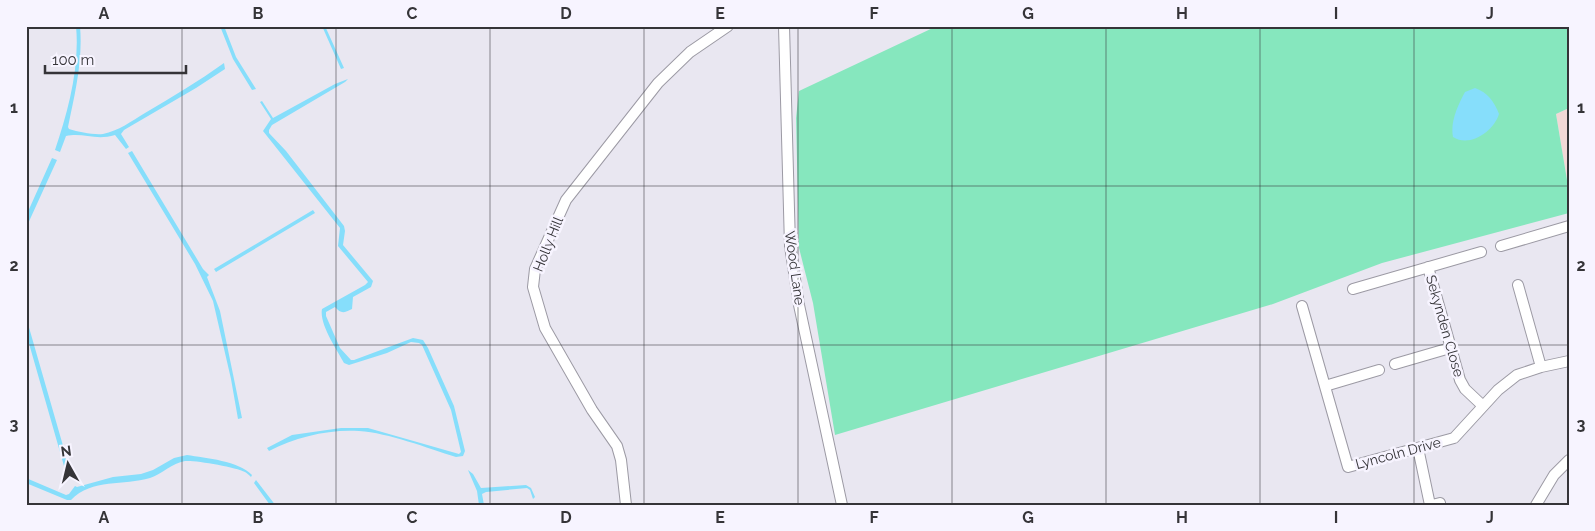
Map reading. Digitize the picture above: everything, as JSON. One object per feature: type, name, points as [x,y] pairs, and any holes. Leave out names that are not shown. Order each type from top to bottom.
[{"type":"street","name":"Holly Hill","points":[[626,505],[621,460],[617,446],[592,410],[545,328],[533,287],[535,270],[566,200],[658,83],[690,52],[728,26]]},
{"type":"street","name":"Wood Lane","points":[[784,26],[790,246],[799,305],[842,505]]},
{"type":"street","points":[[1500,246],[1569,226]]},
{"type":"street","points":[[1353,289],[1481,252]]},
{"type":"street","name":"Sekynden Close","points":[[1428,267],[1460,380],[1465,389],[1483,406]]},
{"type":"street","points":[[1518,285],[1521,311],[1541,367]]},
{"type":"street","points":[[1302,306],[1325,386],[1379,370]]},
{"type":"street","points":[[1395,364],[1450,348]]},
{"type":"street","name":"Lyncoln Drive","points":[[1325,386],[1348,467],[1454,438],[1498,390],[1517,375],[1569,361]]},
{"type":"street","points":[[1418,448],[1434,504]]},
{"type":"street","points":[[1536,505],[1554,475],[1569,460]]},
{"type":"shaded area","points":[[1569,108],[1569,192],[1556,114]]},
{"type":"green space","points":[[937,26],[1569,26],[1569,108],[1556,114],[1569,192],[1569,213],[1382,263],[1273,304],[835,435],[813,303],[799,248],[796,118],[799,91]]},
{"type":"water","points":[[76,26],[80,26],[81,39],[78,77],[69,129],[95,134],[114,131],[224,63],[225,69],[124,130],[121,134],[129,147],[126,149],[115,135],[101,137],[72,135],[66,136],[60,152],[55,150],[75,73]]},
{"type":"water","points":[[220,26],[224,26],[236,57],[256,89],[252,90],[233,59]]},
{"type":"water","points":[[322,26],[325,26],[344,68],[341,69]]},
{"type":"water","points":[[348,79],[272,125],[269,133],[286,151],[344,226],[343,245],[373,281],[371,287],[353,297],[352,309],[343,312],[335,307],[326,312],[340,348],[351,360],[354,360],[413,338],[423,340],[454,406],[465,451],[463,456],[456,457],[395,438],[359,431],[336,431],[313,435],[269,451],[267,448],[292,435],[341,428],[368,428],[459,454],[461,452],[451,410],[422,345],[411,342],[387,353],[349,365],[344,363],[323,322],[322,309],[368,282],[338,246],[340,228],[263,131],[271,119],[260,102],[262,101],[273,118],[335,84]]},
{"type":"water","points":[[1475,88],[1484,92],[1490,98],[1499,114],[1487,132],[1474,139],[1460,140],[1453,137],[1452,131],[1455,114],[1465,92]]},
{"type":"water","points":[[132,151],[203,269],[209,275],[207,277],[220,311],[242,418],[238,419],[213,301],[195,264],[128,153]]},
{"type":"water","points":[[52,158],[57,160],[26,228],[26,216]]},
{"type":"water","points":[[313,210],[315,213],[216,272],[214,269]]},
{"type":"water","points":[[26,317],[72,477],[68,480],[26,333]]},
{"type":"water","points":[[187,455],[231,463],[252,475],[251,477],[245,472],[225,466],[185,461],[150,478],[98,485],[89,488],[71,500],[26,483],[26,478],[66,495],[75,486],[113,477],[141,474],[153,470],[174,458]]},
{"type":"water","points":[[468,470],[473,474],[481,488],[526,485],[531,488],[535,497],[533,499],[530,490],[527,488],[486,492],[482,494],[484,505],[479,505],[477,491]]},
{"type":"water","points":[[256,480],[275,505],[270,505],[254,483]]}]
